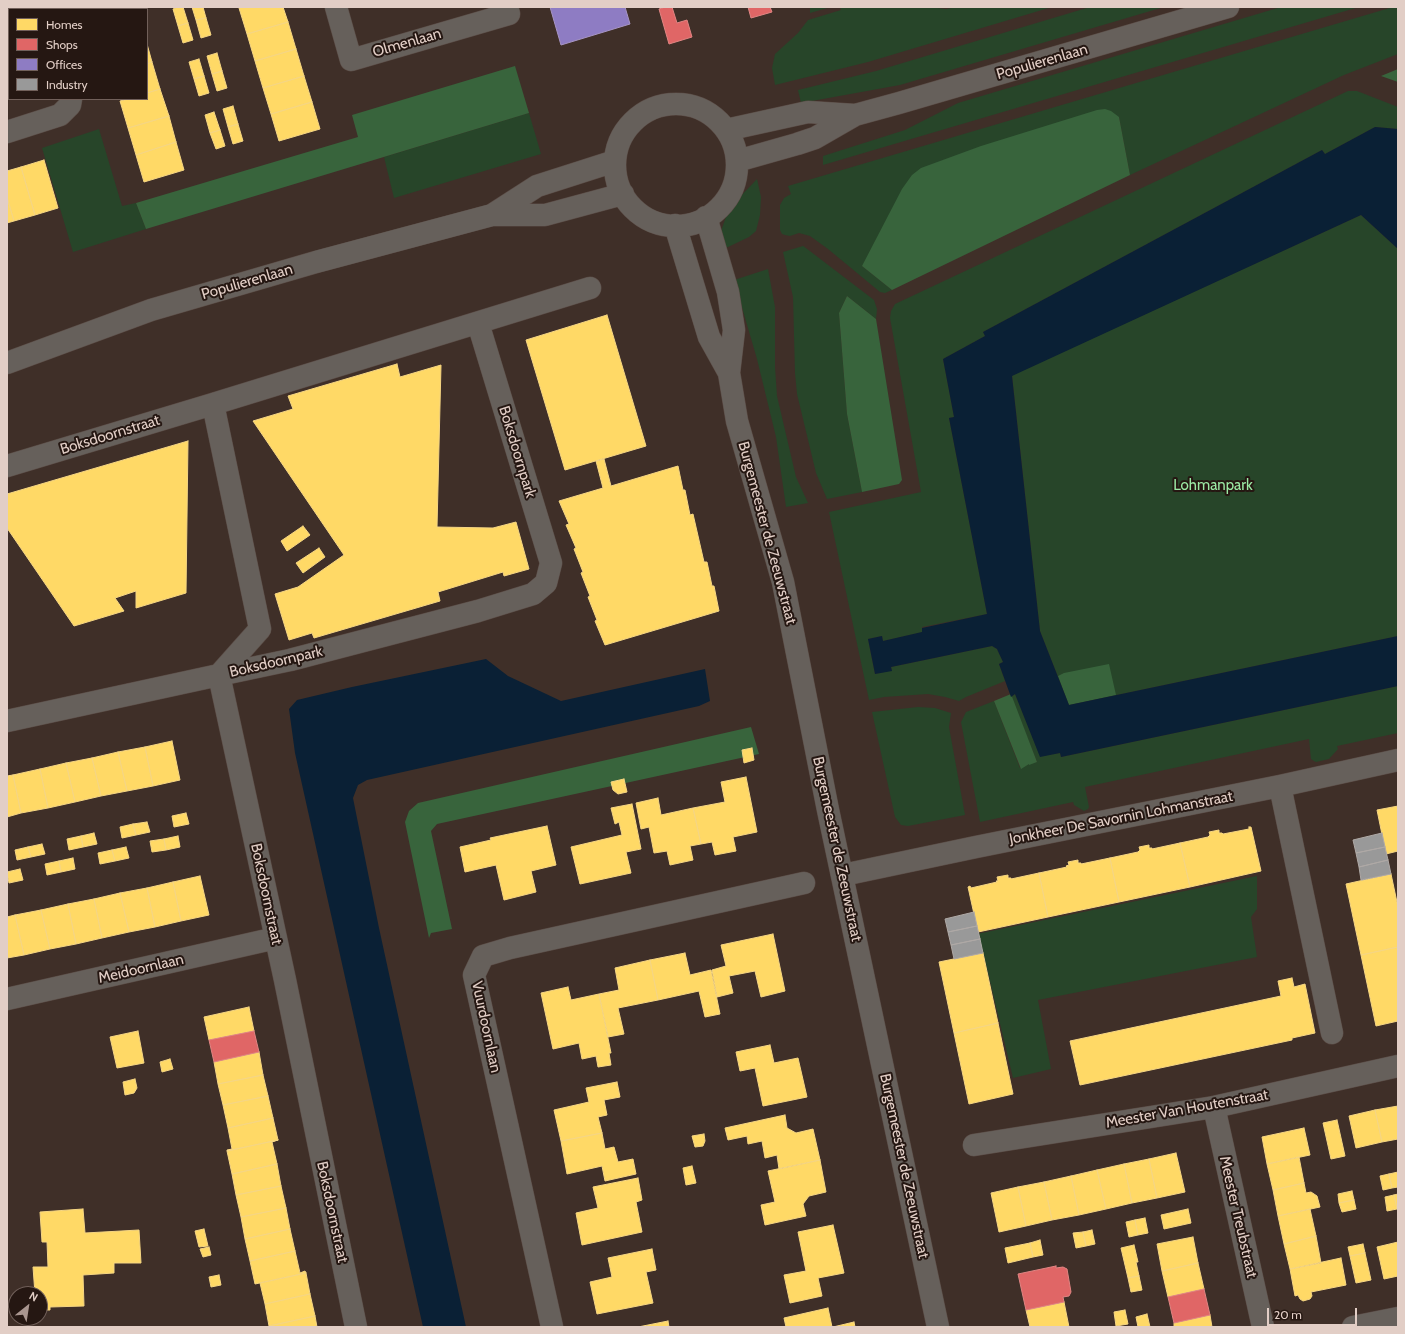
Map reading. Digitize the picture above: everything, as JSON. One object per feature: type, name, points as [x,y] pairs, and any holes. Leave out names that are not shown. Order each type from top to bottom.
[{"type":"street","name":"Olmenlaan","points":[[336,7],[351,60],[508,14],[507,7]]},
{"type":"street","name":"Populierenlaan","points":[[737,161],[815,138],[855,115],[1228,7]]},
{"type":"street","points":[[7,132],[60,115],[70,105],[71,100]]},
{"type":"street","points":[[668,104],[685,104],[701,109],[715,118],[726,130],[734,145],[737,161],[735,178],[730,194],[720,207],[706,217],[691,223],[675,225],[659,223],[632,207],[623,194],[618,183],[615,161],[618,144],[626,129],[638,117],[652,108],[668,104]]},
{"type":"street","name":"Populierenlaan","points":[[726,130],[808,112],[855,115]]},
{"type":"street","name":"Populierenlaan","points":[[492,215],[537,186],[615,161]]},
{"type":"street","name":"Populierenlaan","points":[[7,363],[151,310],[316,262],[492,215],[545,215],[623,194]]},
{"type":"street","name":"Burgemeester de Zeeuwstraat","points":[[706,217],[728,292],[734,330],[729,373],[737,421],[783,582],[828,810],[938,1327]]},
{"type":"street","name":"Burgemeester de Zeeuwstraat","points":[[675,225],[709,336],[729,373]]},
{"type":"street","points":[[213,404],[590,288]]},
{"type":"street","name":"Boksdoornpark","points":[[219,675],[290,660],[478,611],[533,594],[546,583],[551,563],[478,323]]},
{"type":"street","name":"Boksdoornpark","points":[[213,404],[260,629],[219,675]]},
{"type":"street","name":"Boksdoornstraat","points":[[7,466],[213,404]]},
{"type":"street","points":[[7,722],[219,675]]},
{"type":"street","name":"Boksdoornstraat","points":[[219,675],[276,938],[356,1327]]},
{"type":"street","name":"Jonkheer De Savornin Lohmanstraat","points":[[843,875],[984,845],[1280,786],[1398,760]]},
{"type":"street","points":[[1280,786],[1332,1033]]},
{"type":"street","name":"Vuurdoornlaan","points":[[552,1327],[474,975],[483,956],[510,948],[804,883]]},
{"type":"street","name":"Meidoornlaan","points":[[7,999],[276,938]]},
{"type":"street","name":"Meester Van Houtenstraat","points":[[974,1145],[1214,1107],[1398,1066]]},
{"type":"street","name":"Meester Treubstraat","points":[[1214,1107],[1263,1327]]},
{"type":"street","points":[[1353,1327],[1398,1318]]},
{"type":"green space","points":[[810,7],[831,7],[810,13]]},
{"type":"green space","points":[[840,7],[929,7],[946,9],[957,7],[1052,7],[868,62],[775,85],[772,68],[775,54],[798,33],[808,20],[841,10]]},
{"type":"green space","points":[[1090,7],[1164,7],[900,85],[801,103],[798,90],[876,71]]},
{"type":"green space","points":[[1281,7],[1359,7],[823,165],[823,156],[905,130],[958,103]]},
{"type":"green space","points":[[1393,7],[1398,7],[1398,54],[1344,75],[1130,175],[1119,117],[862,266],[892,290],[885,293],[880,292],[810,236],[799,233],[790,236],[785,235],[782,234],[780,230],[780,205],[784,198],[791,194],[788,186]]},
{"type":"green space","points":[[7,20],[8,86],[7,86]]},
{"type":"green space","points":[[515,66],[529,113],[146,229],[136,203],[358,137],[352,115]]},
{"type":"green space","points":[[1398,69],[1398,82],[1381,76]]},
{"type":"green space","points":[[1348,91],[1357,91],[1398,107],[1398,129],[1375,127],[1325,154],[1322,150],[983,332],[985,336],[943,359],[954,417],[949,418],[987,614],[922,627],[923,632],[883,641],[882,636],[868,639],[875,674],[892,670],[891,667],[992,646],[997,649],[1003,662],[999,664],[1005,681],[959,701],[928,694],[884,697],[869,700],[829,512],[921,492],[890,318],[891,311],[895,304]]},
{"type":"green space","points":[[1105,109],[1111,111],[1119,117],[1130,175],[892,290],[862,266],[902,189],[912,175],[921,168],[981,146],[1097,110]]},
{"type":"green space","points":[[529,113],[541,154],[394,198],[384,157]]},
{"type":"green space","points":[[99,129],[122,206],[136,203],[146,229],[73,252],[42,148]]},
{"type":"green space","points":[[757,179],[761,197],[760,215],[756,231],[749,237],[726,248],[721,231],[727,214],[738,199]]},
{"type":"green space","name":"Lohmanpark","points":[[1361,215],[1398,249],[1398,636],[1069,705],[1040,631],[1012,375]]},
{"type":"green space","points":[[802,245],[874,300],[877,309],[876,319],[847,296],[839,313],[847,414],[862,492],[827,499],[816,473],[797,394],[793,297],[783,252],[803,246]]},
{"type":"green space","points":[[768,269],[775,307],[775,367],[777,396],[796,477],[808,503],[786,507],[776,437],[757,359],[734,280]]},
{"type":"green space","points":[[847,296],[876,319],[902,480],[899,484],[862,492],[847,414],[839,313]]},
{"type":"green space","points":[[1109,664],[1116,695],[1069,705],[1058,676],[1064,673]]},
{"type":"green space","points":[[1398,686],[1398,733],[1337,746],[1338,749],[1329,759],[1316,762],[1311,759],[1309,739],[1085,787],[1089,807],[1084,811],[1074,805],[1073,802],[980,822],[961,722],[966,712],[994,701],[1020,768],[1029,763],[1037,762],[1011,697],[1015,694],[1040,756],[1060,753],[1061,757]]},
{"type":"green space","points":[[1011,694],[1037,762],[1029,764],[1021,769],[994,701]]},
{"type":"green space","points":[[918,707],[935,708],[951,713],[949,727],[965,815],[908,826],[901,825],[895,817],[872,712]]},
{"type":"green space","points":[[751,727],[759,754],[437,824],[431,831],[452,929],[431,933],[429,938],[405,822],[409,811],[418,803]]},
{"type":"green space","points":[[1257,876],[1257,909],[1251,917],[1257,957],[1038,1000],[1051,1069],[1013,1078],[983,952],[972,935]]},
{"type":"water","points":[[1375,127],[1398,129],[1398,249],[1361,215],[1012,376],[1040,631],[1069,705],[1398,636],[1398,686],[1061,757],[1060,753],[1040,757],[1015,694],[1011,697],[999,664],[1003,662],[997,649],[992,646],[891,667],[892,671],[875,674],[868,639],[882,636],[883,641],[922,632],[922,628],[987,614],[949,418],[954,417],[943,359],[985,336],[983,332],[1322,150],[1325,154]]},
{"type":"water","points":[[486,659],[508,676],[561,701],[705,669],[710,701],[699,706],[367,780],[358,785],[353,798],[379,928],[466,1327],[423,1327],[295,753],[289,709],[297,700]]},
{"type":"building: Homes","points":[[136,7],[136,8],[92,8]]},
{"type":"building: Homes","points":[[183,7],[188,23],[178,26],[173,9]]},
{"type":"building: Homes","points":[[192,7],[203,7],[206,18],[196,20]]},
{"type":"building: Homes","points":[[283,7],[288,22],[247,34],[239,8]]},
{"type":"building: Homes","points":[[206,18],[211,35],[201,38],[196,20]]},
{"type":"building: Homes","points":[[288,22],[296,49],[255,61],[247,34]]},
{"type":"building: Homes","points":[[188,23],[193,40],[183,43],[178,26]]},
{"type":"building: Homes","points":[[148,48],[152,62],[148,64]]},
{"type":"building: Homes","points":[[296,49],[304,76],[263,88],[255,61]]},
{"type":"building: Homes","points":[[217,53],[222,71],[212,74],[207,56]]},
{"type":"building: Homes","points":[[199,59],[204,76],[194,79],[189,62]]},
{"type":"building: Homes","points":[[152,62],[160,89],[148,93],[148,64]]},
{"type":"building: Homes","points":[[222,71],[227,88],[217,91],[212,74]]},
{"type":"building: Homes","points":[[204,76],[209,93],[199,96],[194,79]]},
{"type":"building: Homes","points":[[304,76],[312,102],[271,114],[263,88]]},
{"type":"building: Homes","points":[[160,89],[169,116],[128,128],[120,101],[148,100],[148,93]]},
{"type":"building: Homes","points":[[312,102],[320,129],[279,141],[271,114]]},
{"type":"building: Homes","points":[[233,106],[238,124],[228,127],[223,109]]},
{"type":"building: Homes","points":[[214,112],[220,130],[210,133],[205,115]]},
{"type":"building: Homes","points":[[169,116],[176,142],[136,155],[128,128]]},
{"type":"building: Homes","points":[[238,124],[243,141],[233,144],[228,127]]},
{"type":"building: Homes","points":[[220,130],[225,146],[216,149],[210,133]]},
{"type":"building: Homes","points":[[176,142],[184,170],[144,182],[136,155]]},
{"type":"building: Homes","points":[[44,160],[58,208],[35,215],[21,167]]},
{"type":"building: Homes","points":[[21,167],[35,215],[14,221],[7,197],[7,171]]},
{"type":"building: Homes","points":[[7,197],[14,221],[7,223]]},
{"type":"building: Homes","points":[[607,315],[646,446],[565,470],[526,340]]},
{"type":"building: Homes","points":[[397,364],[400,377],[441,365],[437,527],[493,528],[516,522],[529,569],[504,576],[503,572],[438,592],[440,601],[314,638],[312,633],[289,640],[275,594],[298,587],[344,555],[253,421],[293,409],[288,396]]},
{"type":"building: Homes","points":[[188,441],[186,593],[136,608],[136,591],[115,598],[124,611],[74,626],[7,528],[7,494]]},
{"type":"building: Homes","points":[[604,459],[611,486],[678,466],[690,515],[693,514],[704,562],[707,562],[712,586],[714,586],[719,611],[605,645],[595,621],[597,620],[588,597],[590,596],[581,573],[583,572],[574,549],[576,548],[566,525],[569,524],[559,501],[603,488],[596,461]]},
{"type":"building: Homes","points":[[303,526],[310,535],[287,551],[281,541]]},
{"type":"building: Homes","points":[[319,548],[325,557],[303,573],[296,563]]},
{"type":"building: Homes","points":[[172,741],[180,780],[153,786],[145,747]]},
{"type":"building: Homes","points":[[145,747],[153,786],[127,791],[118,752]]},
{"type":"building: Homes","points":[[752,748],[754,760],[744,763],[742,750]]},
{"type":"building: Homes","points":[[118,752],[127,791],[101,796],[92,758]]},
{"type":"building: Homes","points":[[92,758],[101,796],[75,802],[66,763]]},
{"type":"building: Homes","points":[[66,763],[75,802],[48,808],[40,769]]},
{"type":"building: Homes","points":[[40,769],[48,808],[21,813],[13,775]]},
{"type":"building: Homes","points":[[13,775],[21,813],[7,817],[7,776]]},
{"type":"building: Homes","points":[[746,777],[757,832],[733,837],[736,851],[715,855],[712,842],[701,844],[693,808],[725,802],[721,782]]},
{"type":"building: Homes","points":[[624,779],[627,792],[618,794],[613,790],[611,782]]},
{"type":"building: Homes","points":[[658,798],[661,815],[693,808],[701,844],[690,846],[693,860],[670,865],[667,851],[654,853],[649,827],[641,829],[636,803]]},
{"type":"building: Homes","points":[[632,804],[641,849],[626,852],[631,873],[580,884],[571,847],[622,835],[619,822],[615,824],[611,808]]},
{"type":"building: Homes","points":[[1398,806],[1398,851],[1386,854],[1377,810]]},
{"type":"building: Homes","points":[[186,813],[189,824],[174,827],[172,816]]},
{"type":"building: Homes","points":[[147,822],[150,832],[136,835],[133,824]]},
{"type":"building: Homes","points":[[133,824],[136,835],[122,838],[120,827]]},
{"type":"building: Homes","points":[[547,826],[556,865],[531,871],[536,892],[504,900],[496,865],[465,872],[460,847],[491,840],[490,838]]},
{"type":"building: Homes","points":[[1249,827],[1251,827],[1261,871],[1190,887],[1180,843],[1208,837],[1210,835],[1209,832],[1219,830],[1219,833],[1223,834],[1249,829]]},
{"type":"building: Homes","points":[[94,833],[97,844],[83,847],[81,836]]},
{"type":"building: Homes","points":[[81,836],[83,847],[69,850],[67,839]]},
{"type":"building: Homes","points":[[178,836],[180,847],[166,850],[164,839]]},
{"type":"building: Homes","points":[[164,839],[166,850],[152,852],[150,841]]},
{"type":"building: Homes","points":[[1180,843],[1190,887],[1119,902],[1110,858],[1138,852],[1140,850],[1139,847],[1149,845],[1149,848],[1152,849]]},
{"type":"building: Homes","points":[[42,844],[45,854],[31,857],[28,847]]},
{"type":"building: Homes","points":[[28,847],[31,857],[17,860],[15,850]]},
{"type":"building: Homes","points":[[126,847],[129,858],[115,861],[112,850]]},
{"type":"building: Homes","points":[[112,850],[115,861],[100,864],[98,853]]},
{"type":"building: Homes","points":[[73,858],[75,869],[61,872],[59,861]]},
{"type":"building: Homes","points":[[1110,858],[1119,902],[1048,917],[1039,873],[1067,867],[1066,866],[1069,865],[1068,862],[1078,860],[1078,863],[1081,864]]},
{"type":"building: Homes","points":[[59,861],[61,872],[47,875],[45,864]]},
{"type":"building: Homes","points":[[20,869],[23,880],[9,883],[7,872]]},
{"type":"building: Homes","points":[[1039,873],[1048,917],[978,932],[968,887],[970,886],[971,888],[997,882],[997,877],[1008,875],[1008,878],[1011,879]]},
{"type":"building: Homes","points":[[1391,874],[1398,907],[1398,947],[1361,955],[1346,884]]},
{"type":"building: Homes","points":[[200,876],[209,915],[181,921],[173,882]]},
{"type":"building: Homes","points":[[173,882],[181,921],[155,927],[147,888]]},
{"type":"building: Homes","points":[[147,888],[155,927],[129,932],[120,893]]},
{"type":"building: Homes","points":[[120,893],[129,932],[102,938],[94,899]]},
{"type":"building: Homes","points":[[94,899],[102,938],[76,944],[68,904]]},
{"type":"building: Homes","points":[[68,904],[76,944],[50,949],[41,910]]},
{"type":"building: Homes","points":[[41,910],[50,949],[24,955],[15,915]]},
{"type":"building: Homes","points":[[15,915],[24,955],[7,958],[7,917]]},
{"type":"building: Homes","points":[[773,934],[785,991],[761,997],[755,971],[729,976],[733,993],[717,997],[712,970],[726,966],[721,945]]},
{"type":"building: Homes","points":[[1398,947],[1398,1021],[1376,1026],[1361,955]]},
{"type":"building: Homes","points":[[685,953],[690,975],[711,970],[720,1014],[705,1017],[699,991],[658,1000],[650,960]]},
{"type":"building: Homes","points":[[983,953],[998,1023],[954,1033],[939,962]]},
{"type":"building: Homes","points":[[650,960],[658,1000],[618,1008],[624,1034],[608,1037],[599,994],[619,990],[615,968]]},
{"type":"building: Homes","points":[[1292,978],[1294,987],[1305,984],[1315,1033],[1292,1038],[1292,1040],[1080,1085],[1070,1041],[1281,996],[1278,981]]},
{"type":"building: Homes","points":[[568,987],[571,1000],[599,994],[611,1053],[609,1053],[611,1065],[598,1067],[596,1056],[582,1059],[579,1043],[553,1049],[541,993]]},
{"type":"building: Homes","points":[[249,1007],[254,1031],[209,1040],[204,1017]]},
{"type":"building: Homes","points":[[998,1023],[1013,1094],[969,1104],[954,1033]]},
{"type":"building: Homes","points":[[138,1031],[144,1063],[117,1068],[110,1037]]},
{"type":"building: Homes","points":[[770,1045],[774,1063],[798,1058],[807,1097],[763,1106],[755,1068],[740,1071],[736,1052]]},
{"type":"building: Homes","points":[[259,1052],[263,1075],[218,1084],[214,1062]]},
{"type":"building: Homes","points":[[170,1059],[173,1069],[162,1072],[160,1062]]},
{"type":"building: Homes","points":[[263,1075],[268,1096],[223,1105],[218,1084]]},
{"type":"building: Homes","points":[[135,1079],[137,1088],[134,1093],[125,1095],[123,1082]]},
{"type":"building: Homes","points":[[617,1082],[620,1097],[604,1100],[607,1115],[598,1117],[602,1133],[561,1141],[554,1110],[589,1102],[586,1088]]},
{"type":"building: Homes","points":[[268,1096],[273,1118],[228,1128],[223,1105]]},
{"type":"building: Homes","points":[[1398,1106],[1398,1139],[1382,1142],[1375,1110]]},
{"type":"building: Homes","points":[[1375,1110],[1382,1142],[1356,1148],[1349,1116]]},
{"type":"building: Homes","points":[[785,1115],[787,1128],[796,1133],[813,1129],[820,1160],[779,1169],[777,1155],[765,1158],[762,1141],[748,1144],[747,1136],[728,1140],[725,1128]]},
{"type":"building: Homes","points":[[273,1118],[278,1140],[227,1151],[232,1149],[228,1128]]},
{"type":"building: Homes","points":[[1337,1120],[1345,1156],[1331,1159],[1323,1123]]},
{"type":"building: Homes","points":[[1304,1128],[1310,1155],[1267,1164],[1262,1137]]},
{"type":"building: Homes","points":[[602,1133],[605,1149],[614,1147],[618,1162],[633,1159],[636,1174],[605,1181],[602,1166],[567,1174],[561,1141]]},
{"type":"building: Homes","points":[[704,1134],[705,1141],[703,1146],[695,1147],[692,1136]]},
{"type":"building: Homes","points":[[278,1140],[272,1142],[277,1164],[232,1174],[227,1151]]},
{"type":"building: Homes","points":[[1176,1153],[1185,1192],[1157,1198],[1149,1159]]},
{"type":"building: Homes","points":[[1299,1157],[1304,1183],[1273,1190],[1267,1164]]},
{"type":"building: Homes","points":[[1149,1159],[1157,1198],[1132,1203],[1124,1164]]},
{"type":"building: Homes","points":[[820,1160],[826,1192],[809,1196],[803,1204],[806,1216],[765,1225],[761,1205],[775,1202],[768,1171]]},
{"type":"building: Homes","points":[[277,1164],[281,1186],[236,1195],[232,1174]]},
{"type":"building: Homes","points":[[1124,1164],[1132,1203],[1106,1209],[1097,1170]]},
{"type":"building: Homes","points":[[692,1166],[696,1183],[686,1185],[683,1168]]},
{"type":"building: Homes","points":[[1097,1170],[1106,1209],[1079,1215],[1071,1176]]},
{"type":"building: Homes","points":[[1398,1172],[1398,1187],[1392,1188],[1389,1174]]},
{"type":"building: Homes","points":[[1389,1174],[1392,1188],[1383,1190],[1380,1176]]},
{"type":"building: Homes","points":[[1071,1176],[1079,1215],[1052,1220],[1044,1182]]},
{"type":"building: Homes","points":[[638,1178],[642,1200],[636,1202],[642,1232],[582,1245],[576,1213],[598,1208],[593,1187]]},
{"type":"building: Homes","points":[[1044,1182],[1052,1220],[1026,1226],[1018,1187]]},
{"type":"building: Homes","points":[[1304,1183],[1306,1193],[1311,1192],[1317,1196],[1320,1207],[1278,1216],[1273,1190]]},
{"type":"building: Homes","points":[[281,1186],[286,1208],[241,1217],[236,1195]]},
{"type":"building: Homes","points":[[1018,1187],[1026,1226],[999,1232],[991,1193]]},
{"type":"building: Homes","points":[[1352,1191],[1354,1200],[1339,1203],[1338,1194]]},
{"type":"building: Homes","points":[[1398,1194],[1398,1209],[1397,1209],[1394,1195]]},
{"type":"building: Homes","points":[[1394,1195],[1397,1209],[1387,1211],[1385,1197]]},
{"type":"building: Homes","points":[[1354,1200],[1356,1209],[1342,1212],[1339,1203]]},
{"type":"building: Homes","points":[[286,1208],[290,1229],[245,1239],[241,1217]]},
{"type":"building: Homes","points":[[83,1209],[85,1233],[139,1230],[141,1263],[114,1263],[114,1273],[83,1275],[84,1306],[50,1307],[50,1310],[48,1310],[48,1286],[34,1286],[33,1267],[48,1267],[47,1242],[42,1242],[40,1212]]},
{"type":"building: Homes","points":[[1188,1209],[1191,1223],[1164,1229],[1161,1215]]},
{"type":"building: Homes","points":[[1310,1209],[1316,1236],[1284,1244],[1278,1216]]},
{"type":"building: Homes","points":[[1145,1218],[1148,1233],[1138,1235],[1135,1220]]},
{"type":"building: Homes","points":[[1135,1220],[1138,1235],[1129,1237],[1126,1222]]},
{"type":"building: Homes","points":[[833,1225],[844,1273],[818,1278],[822,1296],[790,1303],[784,1275],[806,1271],[798,1232]]},
{"type":"building: Homes","points":[[204,1229],[208,1246],[199,1247],[195,1231]]},
{"type":"building: Homes","points":[[290,1229],[295,1251],[250,1261],[245,1239]]},
{"type":"building: Homes","points":[[1092,1230],[1095,1244],[1086,1246],[1083,1232]]},
{"type":"building: Homes","points":[[1083,1232],[1086,1246],[1076,1248],[1073,1233]]},
{"type":"building: Homes","points":[[1316,1236],[1321,1263],[1290,1269],[1284,1244]]},
{"type":"building: Homes","points":[[1193,1237],[1198,1263],[1162,1271],[1157,1244]]},
{"type":"building: Homes","points":[[1040,1240],[1043,1255],[1033,1257],[1030,1243]]},
{"type":"building: Homes","points":[[1398,1242],[1398,1276],[1384,1279],[1377,1247]]},
{"type":"building: Homes","points":[[1030,1243],[1033,1257],[1008,1263],[1005,1248]]},
{"type":"building: Homes","points":[[1363,1244],[1365,1253],[1350,1256],[1348,1247]]},
{"type":"building: Homes","points":[[1134,1245],[1138,1262],[1136,1262],[1139,1276],[1128,1278],[1121,1248]]},
{"type":"building: Homes","points":[[209,1247],[211,1255],[203,1257],[200,1249]]},
{"type":"building: Homes","points":[[652,1249],[656,1270],[646,1272],[653,1303],[597,1314],[590,1282],[612,1277],[608,1258]]},
{"type":"building: Homes","points":[[295,1251],[300,1273],[305,1271],[306,1273],[255,1284],[250,1261]]},
{"type":"building: Homes","points":[[1365,1253],[1371,1280],[1356,1283],[1350,1256]]},
{"type":"building: Homes","points":[[1341,1258],[1346,1285],[1311,1292],[1312,1296],[1310,1299],[1303,1301],[1298,1295],[1295,1296],[1290,1269]]},
{"type":"building: Homes","points":[[1198,1263],[1204,1289],[1168,1297],[1162,1271]]},
{"type":"building: Homes","points":[[306,1273],[310,1294],[265,1304],[260,1283]]},
{"type":"building: Homes","points":[[219,1275],[221,1285],[211,1287],[209,1277]]},
{"type":"building: Homes","points":[[1139,1276],[1142,1290],[1131,1292],[1128,1278]]},
{"type":"building: Homes","points":[[310,1294],[315,1316],[269,1326],[265,1304]]},
{"type":"building: Homes","points":[[1064,1302],[1069,1327],[1030,1327],[1026,1310]]},
{"type":"building: Homes","points":[[828,1308],[832,1327],[786,1327],[784,1318]]},
{"type":"building: Homes","points":[[1125,1310],[1128,1324],[1116,1326],[1114,1312]]},
{"type":"building: Homes","points":[[1147,1314],[1150,1327],[1138,1327],[1136,1317]]},
{"type":"building: Homes","points":[[1210,1315],[1212,1327],[1174,1327],[1174,1323]]},
{"type":"building: Homes","points":[[315,1316],[317,1327],[269,1326]]},
{"type":"building: Homes","points":[[668,1321],[669,1327],[638,1327]]},
{"type":"building: Homes","points":[[854,1322],[855,1327],[833,1327]]},
{"type":"building: Shops","points":[[672,7],[677,23],[687,20],[692,37],[669,44],[659,9]]},
{"type":"building: Shops","points":[[748,7],[770,7],[772,12],[751,18]]},
{"type":"building: Shops","points":[[254,1031],[259,1052],[214,1062],[209,1040]]},
{"type":"building: Shops","points":[[1056,1266],[1056,1268],[1063,1267],[1067,1269],[1071,1292],[1069,1296],[1063,1297],[1064,1302],[1026,1310],[1018,1274]]},
{"type":"building: Shops","points":[[1204,1289],[1210,1315],[1174,1323],[1168,1297]]},
{"type":"building: Offices","points":[[550,7],[625,7],[630,24],[561,45]]},
{"type":"building: Industry","points":[[1382,833],[1385,847],[1356,853],[1353,840]]},
{"type":"building: Industry","points":[[1385,847],[1388,860],[1359,867],[1356,853]]},
{"type":"building: Industry","points":[[1388,860],[1391,874],[1361,880],[1359,867]]},
{"type":"building: Industry","points":[[974,912],[977,926],[948,932],[945,919]]},
{"type":"building: Industry","points":[[977,926],[980,939],[951,945],[948,932]]},
{"type":"building: Industry","points":[[980,939],[983,953],[954,959],[951,945]]}]
